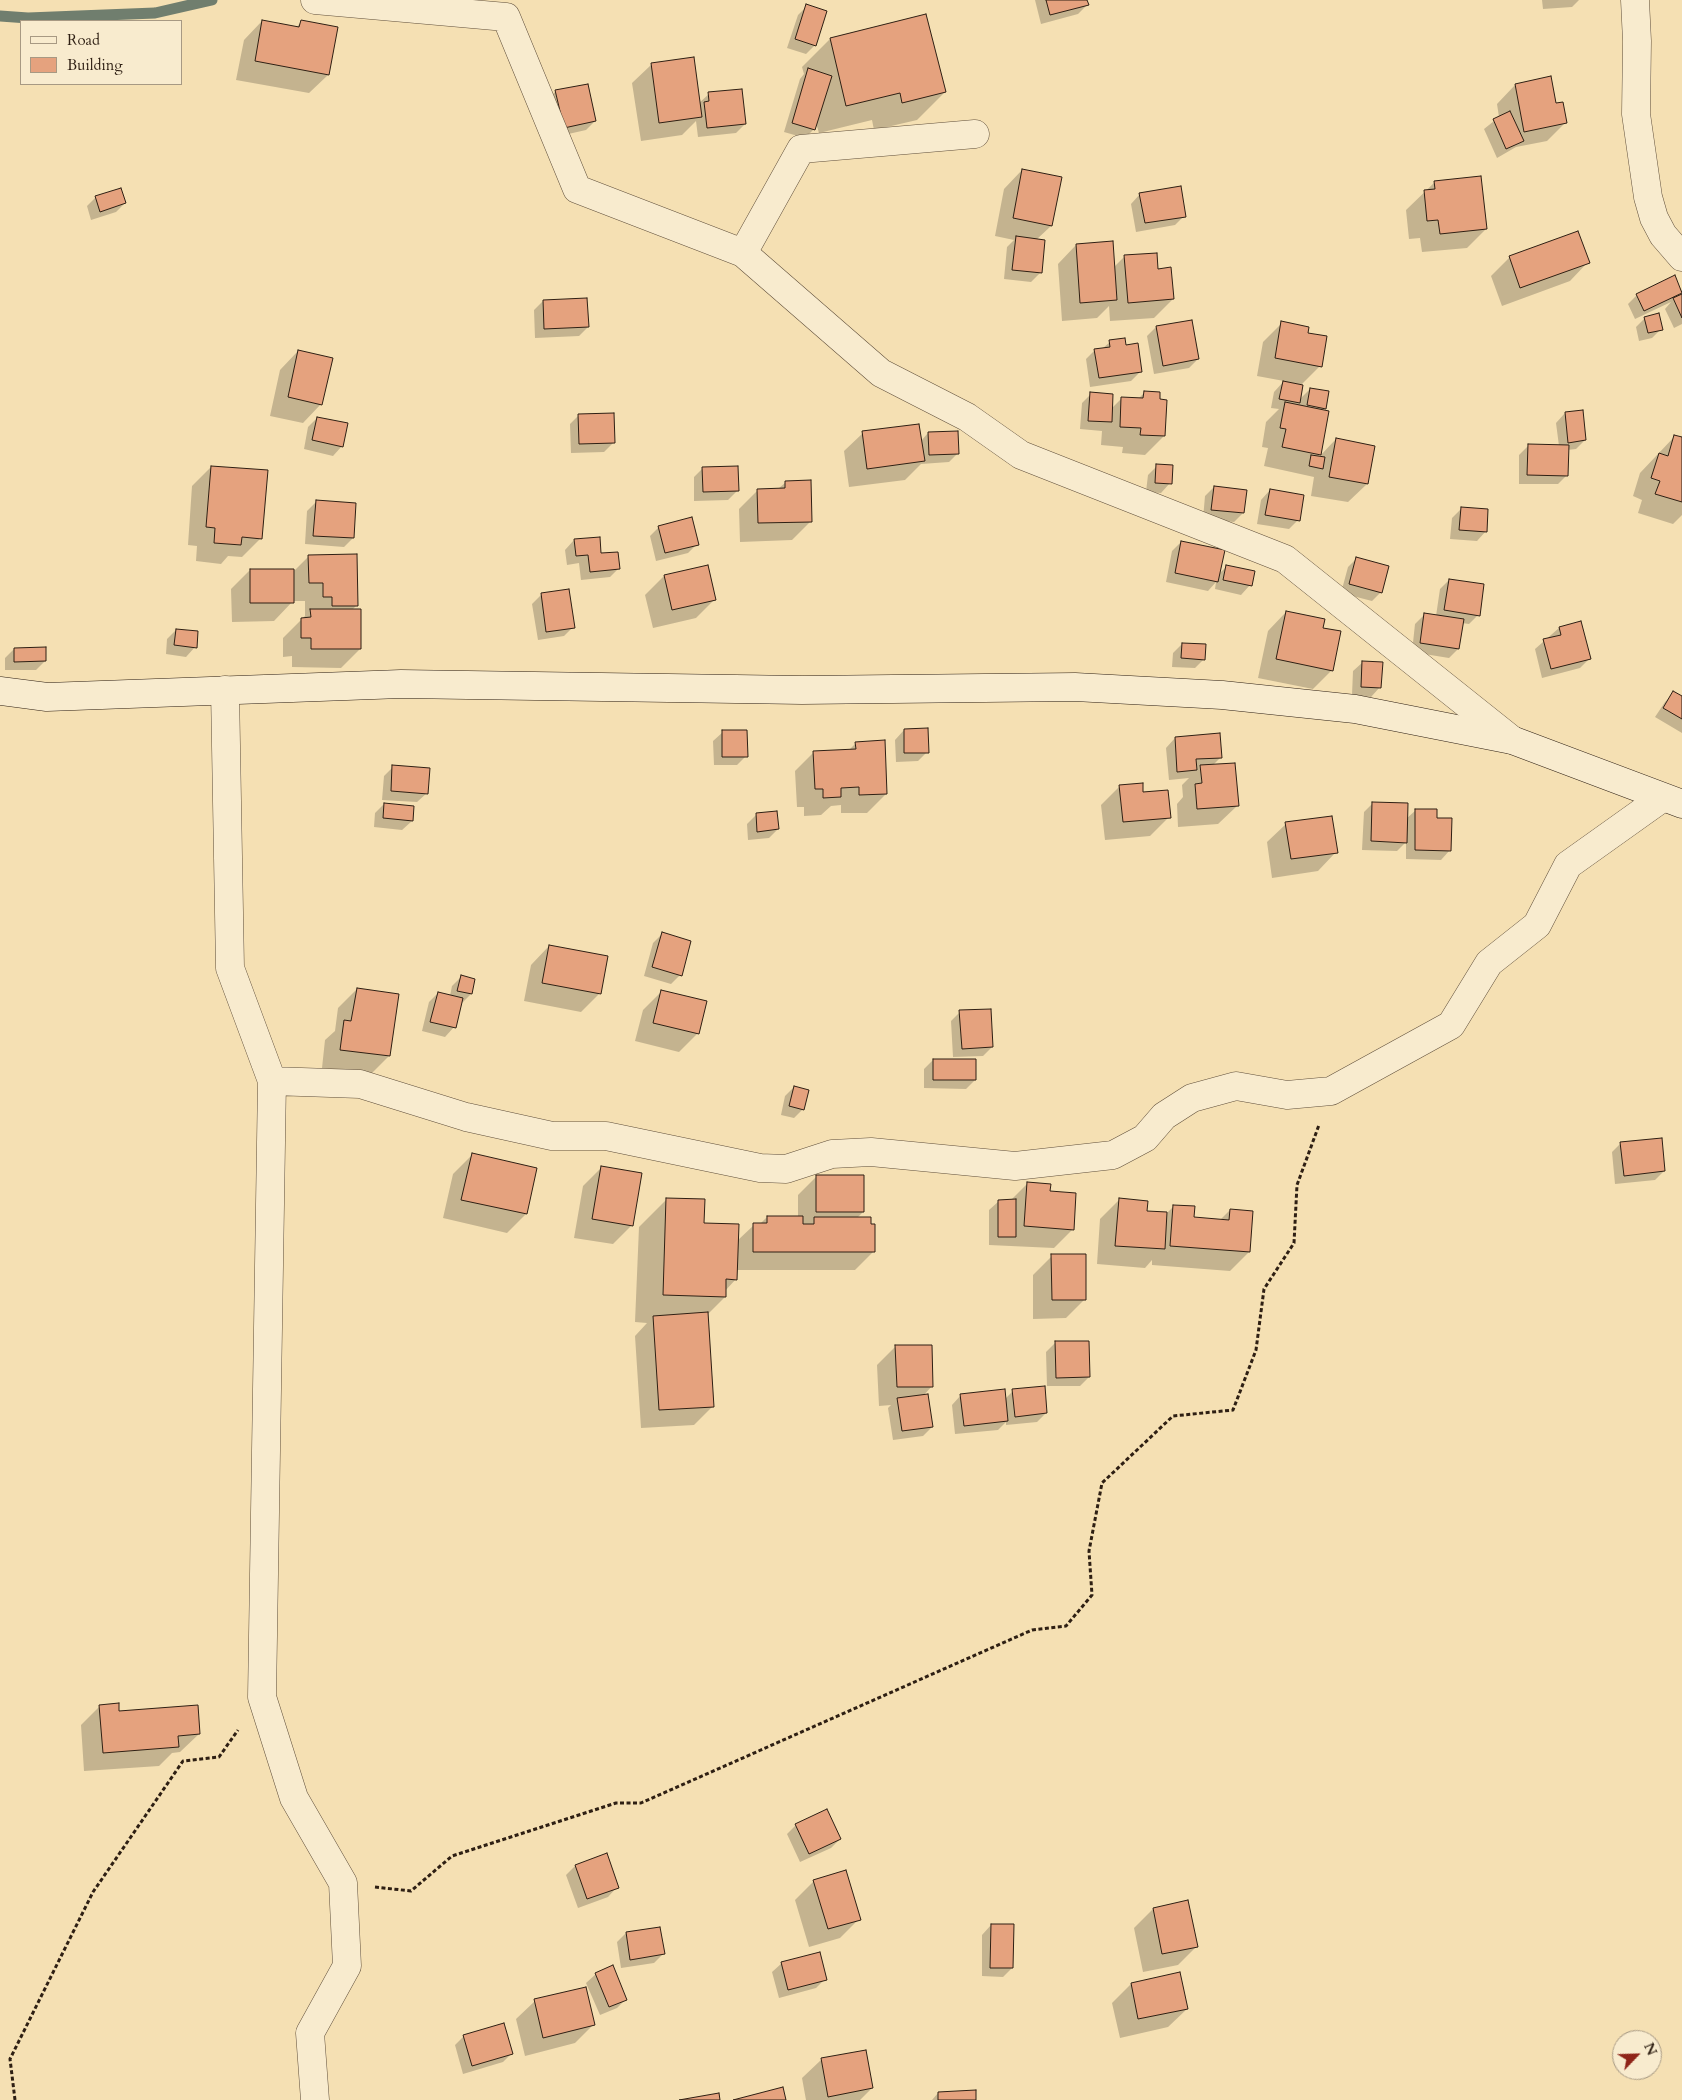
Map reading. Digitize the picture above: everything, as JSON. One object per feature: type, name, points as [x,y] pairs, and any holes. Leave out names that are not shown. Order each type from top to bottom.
[{"type":"street","points":[[316,0],[506,17],[577,189],[743,253],[881,373],[967,417],[1021,455],[1285,559],[1512,740]]},
{"type":"street","points":[[1634,0],[1637,41],[1636,114],[1648,197],[1654,218],[1663,235],[1682,257]]},
{"type":"street","points":[[743,253],[801,149],[975,134]]},
{"type":"street","points":[[0,692],[48,697],[401,684],[802,690],[1075,687],[1222,695],[1355,709],[1512,740],[1672,801]]},
{"type":"street","points":[[225,690],[230,968],[272,1081],[262,1697],[294,1798],[343,1883],[347,1966],[310,2033],[315,2100]]},
{"type":"street","points":[[272,1081],[360,1084],[466,1117],[552,1136],[606,1136],[760,1168],[786,1169],[832,1154],[871,1152],[1015,1166],[1113,1155],[1145,1138],[1164,1116],[1192,1098],[1236,1086],[1287,1095],[1331,1091],[1451,1025],[1489,963],[1537,925],[1568,865],[1672,801]]},
{"type":"path","points":[[343,1883],[411,1891],[452,1856],[616,1803],[641,1803],[1032,1630],[1066,1626],[1092,1595],[1089,1551],[1102,1483],[1173,1416],[1233,1410],[1256,1350],[1264,1289],[1294,1242],[1297,1185],[1331,1091]]},
{"type":"path","points":[[15,2100],[10,2059],[93,1892],[183,1761],[219,1757],[262,1697]]},
{"type":"building","points":[[1046,0],[1087,0],[1089,5],[1050,15]]},
{"type":"building","points":[[806,4],[827,11],[816,46],[795,39]]},
{"type":"building","points":[[926,14],[946,92],[902,103],[900,93],[846,106],[830,38]]},
{"type":"building","points":[[262,20],[299,27],[301,20],[338,27],[329,75],[255,61]]},
{"type":"building","points":[[694,57],[702,117],[659,123],[651,63]]},
{"type":"building","points":[[808,68],[832,76],[815,130],[792,123]]},
{"type":"building","points":[[1551,76],[1556,103],[1563,102],[1567,123],[1524,132],[1515,84]]},
{"type":"building","points":[[588,84],[596,121],[564,128],[555,90]]},
{"type":"building","points":[[742,89],[746,124],[707,128],[704,102],[709,101],[708,92]]},
{"type":"building","points":[[1510,111],[1524,141],[1506,149],[1493,119]]},
{"type":"building","points":[[1022,169],[1062,177],[1052,226],[1013,218]]},
{"type":"building","points":[[1481,176],[1487,229],[1440,234],[1438,220],[1427,221],[1424,190],[1435,189],[1434,181]]},
{"type":"building","points":[[1181,186],[1186,217],[1145,223],[1139,193]]},
{"type":"building","points":[[121,188],[126,203],[100,212],[95,196]]},
{"type":"building","points":[[1578,231],[1590,263],[1520,288],[1509,256]]},
{"type":"building","points":[[1016,236],[1045,240],[1042,273],[1012,270]]},
{"type":"building","points":[[1113,241],[1117,300],[1080,303],[1076,244]]},
{"type":"building","points":[[1157,253],[1158,269],[1171,267],[1174,299],[1128,303],[1124,255]]},
{"type":"building","points":[[1675,275],[1682,293],[1644,311],[1636,294]]},
{"type":"building","points":[[1682,294],[1682,318],[1673,298]]},
{"type":"building","points":[[587,298],[589,327],[544,329],[543,300]]},
{"type":"building","points":[[1659,313],[1663,330],[1648,333],[1644,317]]},
{"type":"building","points":[[1192,320],[1199,359],[1163,366],[1156,326]]},
{"type":"building","points":[[1281,321],[1309,327],[1308,333],[1327,336],[1322,367],[1275,358]]},
{"type":"building","points":[[1125,338],[1126,345],[1138,343],[1142,372],[1099,378],[1094,349],[1110,347],[1109,340]]},
{"type":"building","points":[[298,350],[333,358],[322,405],[288,397]]},
{"type":"building","points":[[1283,381],[1303,385],[1300,403],[1279,399]]},
{"type":"building","points":[[1310,388],[1329,391],[1326,409],[1307,405]]},
{"type":"building","points":[[1144,391],[1160,392],[1160,399],[1167,400],[1165,436],[1140,435],[1141,428],[1120,427],[1121,397],[1143,398]]},
{"type":"building","points":[[1090,392],[1113,394],[1112,422],[1088,421]]},
{"type":"building","points":[[1285,402],[1329,411],[1321,455],[1282,447],[1286,429],[1280,428]]},
{"type":"building","points":[[1583,410],[1586,440],[1568,443],[1565,412]]},
{"type":"building","points":[[614,413],[615,443],[579,444],[578,414]]},
{"type":"building","points":[[317,417],[348,423],[343,447],[312,440]]},
{"type":"building","points":[[919,424],[925,461],[867,469],[862,431]]},
{"type":"building","points":[[958,431],[959,454],[929,455],[928,432]]},
{"type":"building","points":[[1674,435],[1682,437],[1682,502],[1655,494],[1660,481],[1651,478],[1659,453],[1668,456]]},
{"type":"building","points":[[1336,438],[1375,446],[1368,484],[1329,477]]},
{"type":"building","points":[[1528,444],[1569,445],[1568,476],[1527,475]]},
{"type":"building","points":[[1311,455],[1325,457],[1323,469],[1309,466]]},
{"type":"building","points":[[1156,464],[1173,465],[1172,484],[1155,483]]},
{"type":"building","points":[[211,466],[268,470],[262,539],[242,537],[241,545],[214,543],[215,528],[206,527]]},
{"type":"building","points":[[738,466],[739,491],[703,492],[702,467]]},
{"type":"building","points":[[811,480],[812,522],[758,523],[757,489],[785,488],[785,481]]},
{"type":"building","points":[[1214,486],[1247,490],[1244,513],[1211,510]]},
{"type":"building","points":[[1270,489],[1304,495],[1300,521],[1265,515]]},
{"type":"building","points":[[316,500],[356,503],[354,538],[313,536]]},
{"type":"building","points":[[1461,507],[1488,509],[1487,532],[1459,530]]},
{"type":"building","points":[[692,517],[699,545],[665,553],[658,526]]},
{"type":"building","points":[[600,537],[601,553],[618,552],[620,569],[590,572],[588,555],[576,556],[574,539]]},
{"type":"building","points":[[1181,541],[1225,550],[1218,582],[1175,573]]},
{"type":"building","points":[[357,554],[358,606],[332,606],[332,597],[323,597],[323,583],[309,583],[308,555]]},
{"type":"building","points":[[1356,557],[1389,566],[1382,593],[1349,584]]},
{"type":"building","points":[[708,565],[716,600],[672,610],[664,575]]},
{"type":"building","points":[[1226,565],[1255,571],[1252,586],[1223,580]]},
{"type":"building","points":[[250,569],[294,569],[294,603],[250,603]]},
{"type":"building","points":[[1449,579],[1484,584],[1480,616],[1444,610]]},
{"type":"building","points":[[569,589],[575,628],[546,632],[541,593]]},
{"type":"building","points":[[310,609],[361,609],[361,649],[311,649],[311,638],[301,638],[301,618],[311,617]]},
{"type":"building","points":[[1286,611],[1325,619],[1323,628],[1341,631],[1333,671],[1276,659]]},
{"type":"building","points":[[1424,613],[1464,619],[1459,649],[1420,643]]},
{"type":"building","points":[[1581,621],[1591,659],[1551,669],[1543,639],[1561,635],[1559,627]]},
{"type":"building","points":[[176,629],[198,631],[197,648],[174,645]]},
{"type":"building","points":[[1182,643],[1206,644],[1205,660],[1181,658]]},
{"type":"building","points":[[46,647],[46,661],[14,662],[14,648]]},
{"type":"building","points":[[1362,661],[1383,662],[1381,688],[1361,687]]},
{"type":"building","points":[[1673,691],[1682,696],[1682,719],[1663,708]]},
{"type":"building","points":[[928,728],[929,753],[904,753],[904,729]]},
{"type":"building","points":[[722,730],[747,730],[748,757],[722,757]]},
{"type":"building","points":[[1220,733],[1222,758],[1196,759],[1197,770],[1177,772],[1175,737]]},
{"type":"building","points":[[885,740],[887,794],[859,795],[859,787],[841,788],[841,797],[823,798],[823,789],[815,789],[813,751],[856,749],[855,742]]},
{"type":"building","points":[[1235,763],[1239,806],[1197,809],[1195,784],[1202,783],[1200,765]]},
{"type":"building","points":[[392,765],[430,768],[428,794],[391,791]]},
{"type":"building","points":[[1143,783],[1143,792],[1168,790],[1171,818],[1123,822],[1119,785]]},
{"type":"building","points":[[1372,802],[1408,803],[1407,843],[1371,841]]},
{"type":"building","points":[[384,803],[414,806],[413,821],[383,818]]},
{"type":"building","points":[[1415,809],[1437,809],[1437,818],[1452,818],[1451,851],[1415,850]]},
{"type":"building","points":[[777,811],[779,829],[757,832],[756,813]]},
{"type":"building","points":[[1332,816],[1338,853],[1291,859],[1285,822]]},
{"type":"building","points":[[662,932],[691,941],[682,976],[652,967]]},
{"type":"building","points":[[549,945],[608,956],[601,994],[542,983]]},
{"type":"building","points":[[461,975],[475,979],[472,994],[457,991]]},
{"type":"building","points":[[357,988],[399,994],[390,1056],[340,1050],[344,1020],[351,1021]]},
{"type":"building","points":[[661,990],[707,1001],[699,1034],[653,1023]]},
{"type":"building","points":[[438,992],[463,998],[456,1028],[430,1022]]},
{"type":"building","points":[[991,1009],[993,1047],[962,1049],[959,1010]]},
{"type":"building","points":[[933,1059],[976,1059],[976,1080],[933,1080]]},
{"type":"building","points":[[794,1086],[809,1090],[804,1110],[789,1106]]},
{"type":"building","points":[[1662,1138],[1665,1171],[1624,1176],[1620,1142]]},
{"type":"building","points":[[472,1153],[537,1168],[527,1214],[461,1200]]},
{"type":"building","points":[[601,1166],[642,1173],[633,1226],[592,1219]]},
{"type":"building","points":[[816,1175],[864,1175],[864,1212],[816,1212]]},
{"type":"building","points":[[1027,1182],[1051,1184],[1050,1191],[1076,1193],[1074,1230],[1024,1226]]},
{"type":"building","points":[[666,1198],[705,1199],[704,1223],[739,1224],[737,1280],[726,1279],[726,1297],[663,1295]]},
{"type":"building","points":[[1119,1198],[1148,1201],[1147,1211],[1167,1212],[1165,1249],[1115,1246]]},
{"type":"building","points":[[1016,1199],[1016,1237],[998,1237],[998,1200]]},
{"type":"building","points":[[1173,1205],[1195,1206],[1194,1217],[1229,1220],[1230,1209],[1253,1211],[1250,1252],[1170,1246]]},
{"type":"building","points":[[767,1216],[803,1216],[803,1224],[814,1224],[814,1217],[871,1217],[871,1224],[875,1224],[875,1252],[753,1252],[753,1223],[767,1223]]},
{"type":"building","points":[[1051,1254],[1086,1254],[1086,1300],[1052,1300]]},
{"type":"building","points":[[708,1312],[714,1407],[659,1410],[653,1316]]},
{"type":"building","points":[[1055,1341],[1089,1341],[1090,1377],[1056,1378]]},
{"type":"building","points":[[895,1345],[932,1345],[933,1387],[897,1387]]},
{"type":"building","points":[[1045,1386],[1047,1413],[1015,1417],[1012,1389]]},
{"type":"building","points":[[1005,1389],[1008,1421],[964,1426],[960,1394]]},
{"type":"building","points":[[928,1394],[933,1427],[902,1431],[897,1398]]},
{"type":"building","points":[[119,1703],[119,1711],[198,1705],[200,1734],[178,1736],[179,1747],[103,1753],[99,1705]]},
{"type":"building","points":[[827,1809],[841,1839],[809,1854],[795,1824]]},
{"type":"building","points":[[607,1853],[619,1888],[587,1899],[575,1865]]},
{"type":"building","points":[[846,1870],[861,1920],[828,1929],[813,1880]]},
{"type":"building","points":[[1188,1900],[1198,1947],[1162,1954],[1153,1908]]},
{"type":"building","points":[[991,1924],[1014,1924],[1013,1968],[990,1968]]},
{"type":"building","points":[[660,1927],[665,1954],[630,1960],[626,1932]]},
{"type":"building","points":[[820,1952],[827,1980],[788,1990],[781,1962]]},
{"type":"building","points":[[613,1965],[627,2000],[609,2007],[595,1973]]},
{"type":"building","points":[[1180,1972],[1188,2009],[1138,2019],[1131,1983]]},
{"type":"building","points":[[586,1987],[595,2025],[543,2038],[534,1999]]},
{"type":"building","points":[[504,2023],[513,2054],[472,2066],[463,2035]]},
{"type":"building","points":[[866,2050],[873,2088],[828,2097],[821,2058]]},
{"type":"building","points":[[783,2087],[786,2100],[733,2100]]},
{"type":"building","points":[[976,2090],[976,2100],[938,2100],[938,2092]]},
{"type":"building","points":[[719,2093],[720,2100],[679,2100]]},
{"type":"waterway","points":[[0,16],[28,18],[155,13],[212,0]]}]
